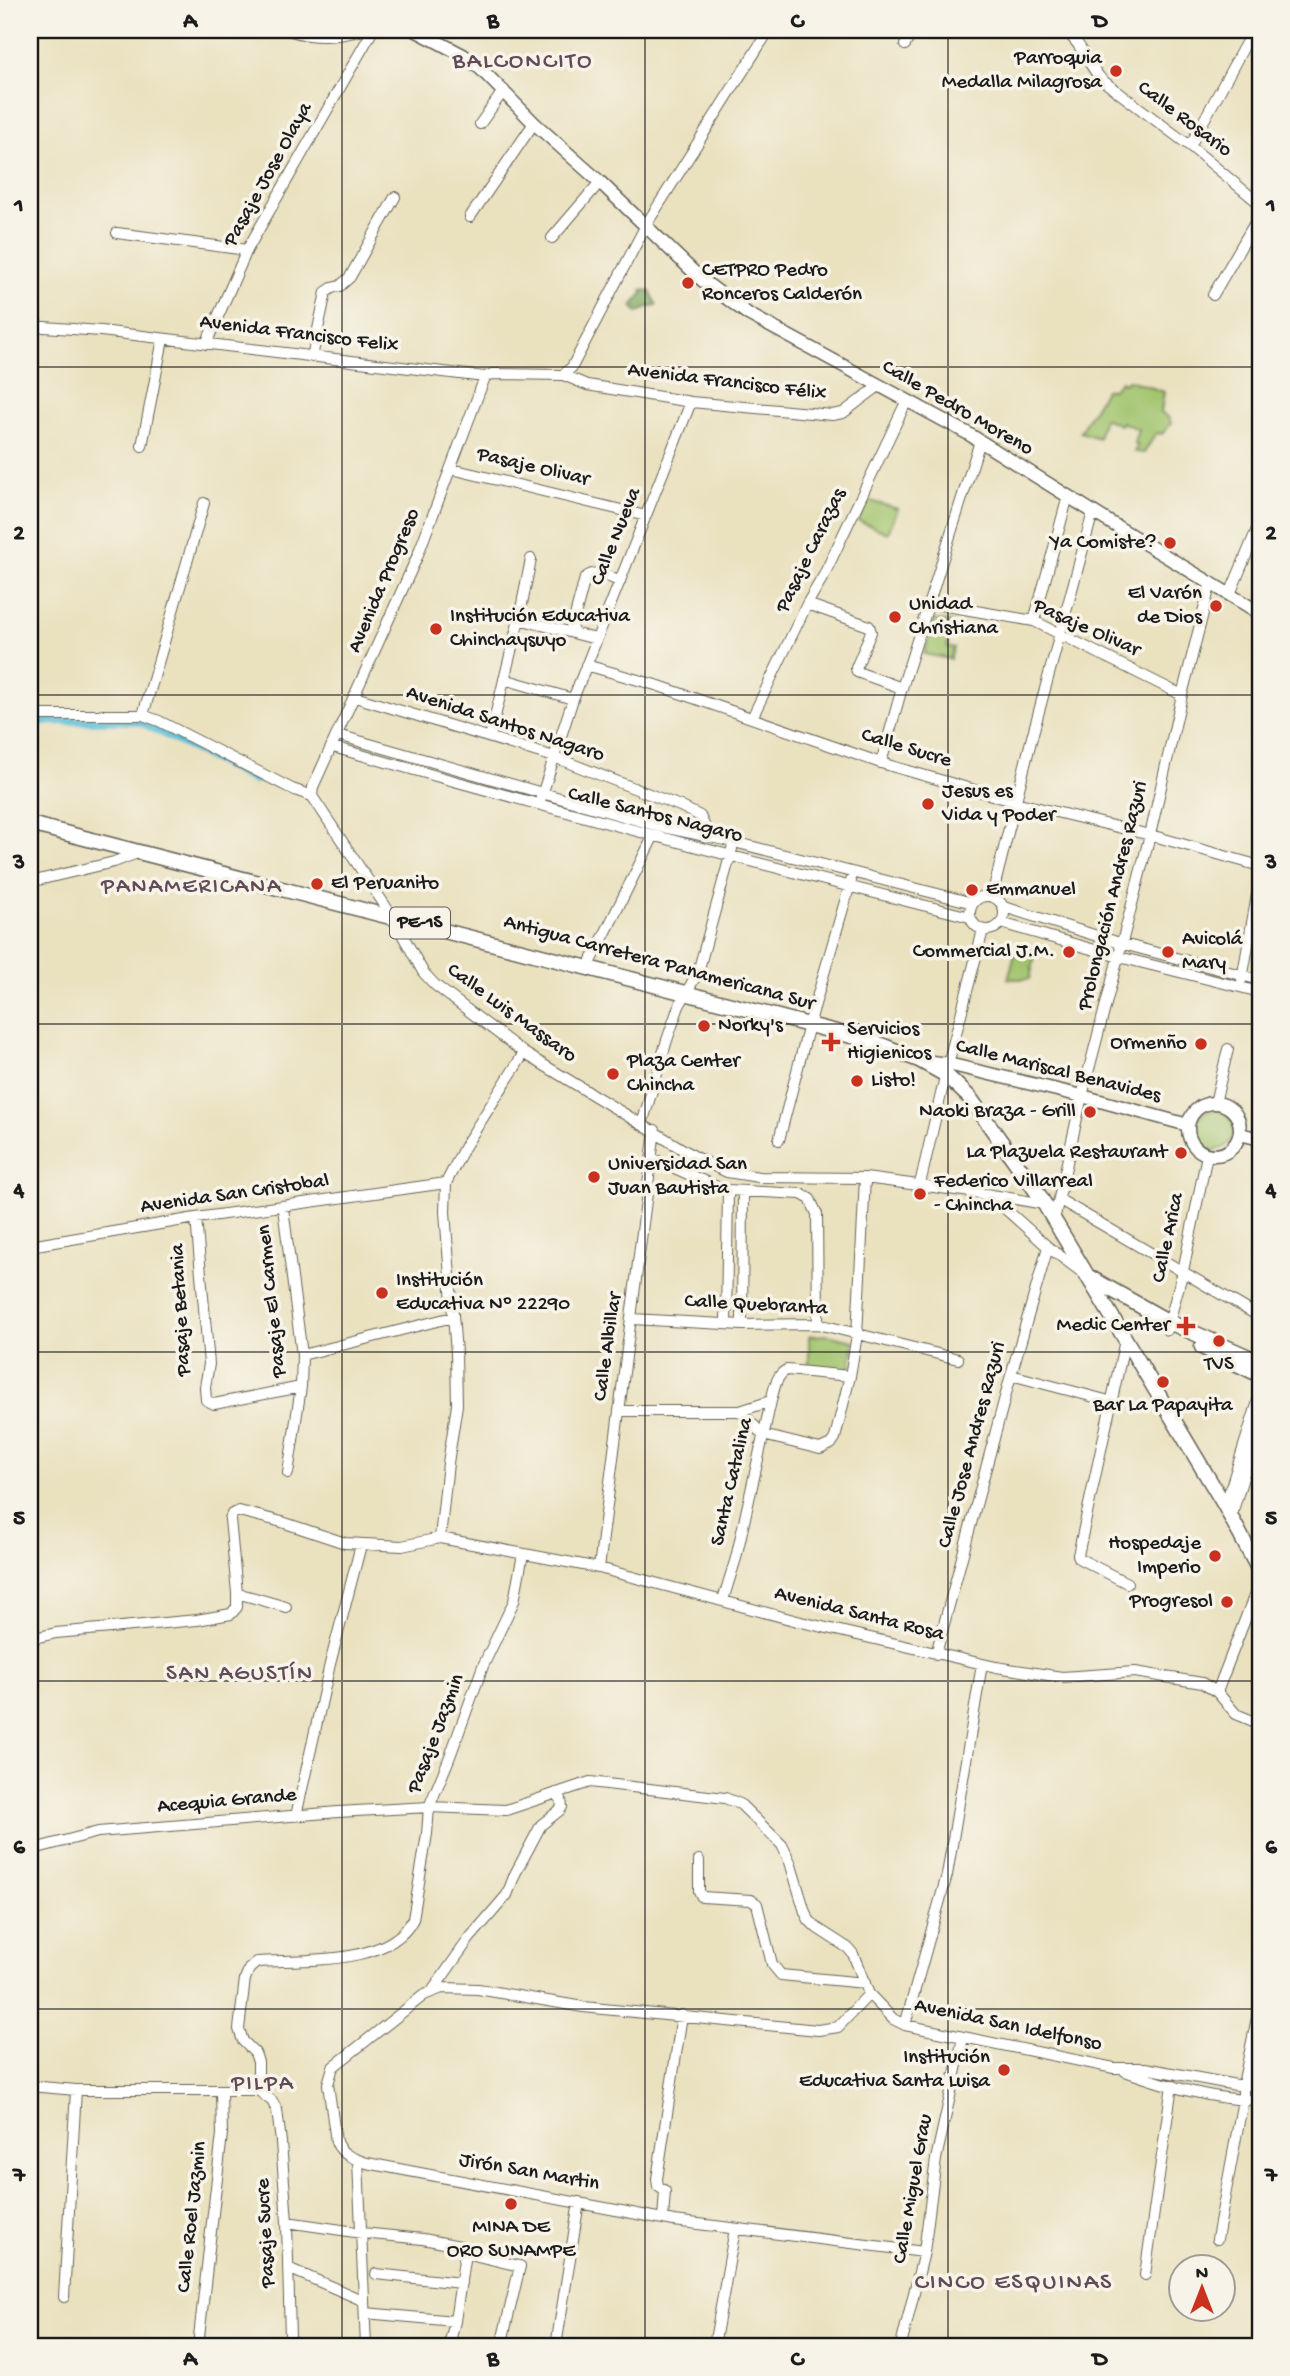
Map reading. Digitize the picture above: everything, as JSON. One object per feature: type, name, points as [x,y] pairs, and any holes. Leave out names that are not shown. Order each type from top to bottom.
[{"type":"highway","name":"Antigua Carretera Panamericana Sur","points":[[30,824],[872,1041],[947,1070],[970,1098],[1054,1220],[1228,1512],[1260,1572]]},
{"type":"highway","points":[[1091,1282],[1260,1375]]},
{"type":"highway","points":[[1168,1326],[1260,1362]]},
{"type":"main road","name":"Calle Pedro Moreno","points":[[415,30],[435,33],[463,55],[702,280],[748,313],[981,441],[1260,613]]},
{"type":"main road","name":"Calle Mariscal Benavides","points":[[947,1070],[1082,1096],[1188,1125]]},
{"type":"main road","points":[[1215,1102],[1223,1104],[1235,1113],[1239,1119],[1240,1134],[1237,1142],[1224,1154],[1207,1155],[1194,1146],[1187,1132],[1188,1125],[1194,1111],[1200,1106],[1215,1102]]},
{"type":"main road","points":[[1240,1134],[1260,1139]]},
{"type":"street","points":[[288,30],[327,38],[363,30]]},
{"type":"street","name":"Pasaje Jose Olaya","points":[[206,344],[247,250],[373,30]]},
{"type":"street","points":[[563,375],[572,367],[646,225],[769,30]]},
{"type":"street","points":[[905,46],[913,30]]},
{"type":"street","name":"Calle Rosario","points":[[1063,30],[1076,42],[1091,69],[1102,80],[1190,145],[1260,204]]},
{"type":"street","points":[[1190,145],[1247,35],[1260,42]]},
{"type":"street","points":[[480,124],[503,90]]},
{"type":"street","points":[[470,217],[534,123]]},
{"type":"street","points":[[552,238],[600,182]]},
{"type":"street","points":[[312,356],[326,292],[340,286],[349,277],[395,197]]},
{"type":"street","points":[[1213,295],[1260,214]]},
{"type":"street","points":[[117,233],[247,250]]},
{"type":"street","name":"Avenida Francisco Felix","points":[[30,326],[101,331],[485,377],[492,374],[549,377],[563,375]]},
{"type":"street","points":[[142,446],[163,339]]},
{"type":"street","name":"Avenida Francisco Félix","points":[[563,375],[587,385],[691,402],[832,415],[843,413],[880,385]]},
{"type":"street","name":"Avenida Progreso","points":[[312,796],[313,788],[417,557],[485,377]]},
{"type":"street","name":"Pasaje Carazas","points":[[752,718],[907,400]]},
{"type":"street","name":"Calle Nueva","points":[[538,806],[573,699],[691,402]]},
{"type":"street","points":[[880,763],[981,441]]},
{"type":"street","name":"Pasaje Olivar","points":[[452,469],[646,516]]},
{"type":"street","points":[[1034,621],[1068,496]]},
{"type":"street","points":[[143,715],[204,503]]},
{"type":"street","points":[[992,896],[1093,512]]},
{"type":"street","points":[[1087,538],[1106,520]]},
{"type":"street","points":[[1230,594],[1260,522]]},
{"type":"street","points":[[490,737],[531,559]]},
{"type":"street","points":[[571,631],[585,578],[595,572],[620,582]]},
{"type":"street","name":"Prolongación Andres Razuri","points":[[1054,1220],[1082,1096],[1123,944],[1211,582]]},
{"type":"street","name":"Pasaje Olivar","points":[[929,603],[1034,621],[1182,695]]},
{"type":"street","points":[[807,604],[869,626],[872,632],[857,671],[902,688]]},
{"type":"street","points":[[519,619],[596,639]]},
{"type":"street","name":"Calle Sucre","points":[[586,665],[659,686],[880,763],[1260,866]]},
{"type":"street","points":[[504,679],[573,699]]},
{"type":"street","name":"Avenida Santos Nagaro","points":[[355,697],[554,757],[700,816],[706,836]]},
{"type":"street","points":[[30,715],[143,715],[159,720],[239,763],[312,796]]},
{"type":"street","name":"Calle Santos Nagaro","points":[[338,735],[542,794],[973,903]]},
{"type":"street","name":"Calle Santos Nagaro","points":[[333,747],[653,837],[970,917]]},
{"type":"street","name":"Calle Luis Massaro","points":[[312,796],[392,916],[429,979],[524,1053],[655,1130],[697,1158],[727,1172],[759,1177],[865,1178],[1044,1204]]},
{"type":"street","points":[[588,968],[653,837]]},
{"type":"street","points":[[642,1124],[667,1040],[686,993],[698,972],[734,842]]},
{"type":"street","points":[[30,882],[114,862],[140,852]]},
{"type":"street","points":[[779,1140],[809,1025],[854,873]]},
{"type":"street","points":[[1240,987],[1260,878]]},
{"type":"street","points":[[1004,907],[1004,918],[992,929],[983,930],[976,926],[970,917],[973,903],[980,897],[992,896],[1004,907],[1123,944],[1260,980]]},
{"type":"street","points":[[1001,923],[1119,957],[1260,992]]},
{"type":"street","points":[[920,1184],[983,930]]},
{"type":"street","points":[[1215,1102],[1228,1049]]},
{"type":"street","points":[[30,1639],[56,1633],[231,1615],[237,1593],[230,1519],[232,1514],[239,1511],[345,1543],[402,1546],[440,1538],[457,1405],[456,1353],[445,1212],[446,1184],[465,1146],[524,1053]]},
{"type":"street","name":"Calle Albillar","points":[[599,1568],[655,1130]]},
{"type":"street","name":"Calle Arica","points":[[1168,1326],[1183,1272],[1207,1155]]},
{"type":"street","points":[[652,1158],[728,1190],[801,1194],[810,1199],[817,1214],[818,1324]]},
{"type":"street","points":[[740,1411],[763,1435],[820,1449],[831,1444],[835,1438],[857,1335],[865,1178]]},
{"type":"street","name":"Avenida San Cristobal","points":[[30,1245],[196,1218],[446,1184]]},
{"type":"street","points":[[726,1324],[728,1190]]},
{"type":"street","points":[[742,1325],[743,1191]]},
{"type":"street","name":"Calle Luis Massaro","points":[[979,1193],[1001,1205],[1091,1282]]},
{"type":"street","points":[[1060,1200],[1260,1317]]},
{"type":"street","name":"Pasaje El Carmen","points":[[283,1208],[302,1355],[301,1387],[288,1473]]},
{"type":"street","name":"Pasaje Betania","points":[[196,1218],[209,1364],[206,1400],[214,1404],[301,1387]]},
{"type":"street","name":"Calle Jose Andres Razuri","points":[[936,1654],[1048,1247]]},
{"type":"street","points":[[302,1355],[453,1317]]},
{"type":"street","name":"Calle Quebranta","points":[[632,1319],[742,1325],[818,1324],[958,1359]]},
{"type":"street","points":[[1125,1340],[1078,1555],[1080,1559],[1127,1583]]},
{"type":"street","name":"Santa Catalina","points":[[723,1600],[736,1558],[771,1401],[782,1372],[788,1370],[850,1376]]},
{"type":"street","points":[[1011,1375],[1113,1402]]},
{"type":"street","points":[[1228,1512],[1260,1395]]},
{"type":"street","points":[[620,1411],[740,1411],[771,1401]]},
{"type":"street","points":[[1228,1512],[1260,1422]]},
{"type":"street","name":"Avenida Santa Rosa","points":[[440,1538],[599,1568],[801,1622],[982,1664],[1062,1676],[1135,1672],[1202,1683],[1217,1692],[1236,1714],[1260,1724]]},
{"type":"street","points":[[296,1816],[330,1664],[361,1545]]},
{"type":"street","name":"Pasaje Jazmin","points":[[258,2090],[258,2062],[255,2053],[243,2041],[239,2029],[244,1979],[249,1969],[257,1962],[352,1956],[375,1951],[408,1930],[413,1919],[429,1807],[483,1666],[514,1601],[523,1554]]},
{"type":"street","points":[[1217,1692],[1260,1581]]},
{"type":"street","points":[[237,1593],[286,1607]]},
{"type":"street","points":[[905,2025],[947,1875],[982,1664]]},
{"type":"street","name":"Avenida San Idelfonso","points":[[429,1807],[506,1810],[590,1782],[725,1798],[740,1804],[782,1845],[787,1852],[809,1920],[848,1948],[869,1994],[893,2019],[905,2025],[963,2038],[1118,2068],[1172,2085],[1243,2100],[1260,2100]]},
{"type":"street","points":[[433,1990],[469,1939],[507,1895],[525,1853],[541,1825],[560,1811],[561,1799],[556,1793]]},
{"type":"street","name":"Acequia Grande","points":[[30,1850],[98,1832],[429,1807]]},
{"type":"street","points":[[699,1860],[699,1891],[702,1897],[751,1900],[757,1904],[772,1964],[781,1975],[865,1983]]},
{"type":"street","points":[[366,2346],[358,2160],[339,2149],[329,2076],[333,2067],[424,1995],[442,1989],[478,1989],[583,2007],[818,2030],[830,2029],[844,2021],[869,1994]]},
{"type":"street","points":[[1217,2239],[1243,2100],[1243,2085],[1260,2004]]},
{"type":"street","points":[[663,2219],[665,2190],[658,2186],[657,2179],[682,2015]]},
{"type":"street","name":"Calle Miguel Grau","points":[[901,2346],[924,2252],[936,2159],[963,2038]]},
{"type":"street","name":"Avenida San Idelfonso","points":[[1118,2068],[1146,2068],[1243,2085],[1260,2085]]},
{"type":"street","points":[[1144,2275],[1172,2085]]},
{"type":"street","points":[[30,2086],[76,2090],[258,2090]]},
{"type":"street","points":[[64,2297],[76,2090]]},
{"type":"street","name":"Pasaje Sucre","points":[[258,2090],[272,2101],[276,2110],[287,2222],[291,2343],[330,2346]]},
{"type":"street","name":"Calle Roel Jazmin","points":[[198,2346],[222,2134],[221,2091]]},
{"type":"street","name":"Jirón San Martin","points":[[358,2160],[663,2219],[924,2252]]},
{"type":"street","points":[[556,2346],[579,2202]]},
{"type":"street","points":[[287,2222],[423,2239],[464,2247],[466,2253],[449,2346]]},
{"type":"street","points":[[714,2346],[734,2229]]},
{"type":"street","points":[[466,2253],[522,2268],[501,2346]]},
{"type":"street","points":[[288,2268],[364,2301]]},
{"type":"street","points":[[376,2274],[461,2283]]},
{"type":"street","points":[[365,2313],[455,2321]]},
{"type":"green space","points":[[642,290],[650,291],[657,305],[638,313],[632,306],[643,293]]},
{"type":"green space","points":[[1129,380],[1164,392],[1161,412],[1169,418],[1171,424],[1162,434],[1156,433],[1144,453],[1134,452],[1138,445],[1134,443],[1138,429],[1122,422],[1120,425],[1104,418],[1098,438],[1080,432],[1105,390],[1113,389],[1121,381],[1123,383]]},
{"type":"green space","points":[[867,500],[898,509],[888,533],[858,521]]},
{"type":"green space","points":[[934,620],[952,622],[953,625],[944,625],[944,628],[947,628],[944,636],[949,638],[947,647],[954,648],[950,659],[924,654]]},
{"type":"green space","points":[[1017,946],[1036,950],[1030,979],[1008,979]]},
{"type":"green space","points":[[1214,1110],[1222,1111],[1228,1116],[1233,1122],[1233,1138],[1228,1144],[1222,1149],[1214,1150],[1206,1149],[1200,1144],[1195,1138],[1194,1130],[1195,1122],[1200,1116],[1206,1111]]},
{"type":"green space","points":[[827,1335],[854,1341],[850,1371],[809,1369],[809,1336]]},
{"type":"waterway","points":[[30,721],[142,722],[254,780]]},
{"type":"place","name":"Parroquia Medalla Milagrosa","points":[[1116,71]]},
{"type":"place","name":"CETPRO Pedro Ronceros Calderón","points":[[688,283]]},
{"type":"place","name":"Ya Comiste?","points":[[1170,543]]},
{"type":"place","name":"El Varón de Dios","points":[[1216,606]]},
{"type":"place","name":"Unidad Christiana","points":[[895,617]]},
{"type":"place","name":"Institución Educativa Chinchaysuyo","points":[[436,629]]},
{"type":"place","name":"Jesus es Vida y Poder","points":[[928,804]]},
{"type":"place","name":"El Peruanito","points":[[317,884]]},
{"type":"place","name":"Emmanuel","points":[[972,890]]},
{"type":"place","name":"Commercial J.M.","points":[[1069,952]]},
{"type":"place","name":"Avicolá Mary","points":[[1168,952]]},
{"type":"place","name":"Norky's","points":[[704,1026]]},
{"type":"place","name":"Servicios Higienicos","points":[[831,1042]]},
{"type":"place","name":"Ormenño","points":[[1201,1044]]},
{"type":"place","name":"Plaza Center Chincha","points":[[613,1074]]},
{"type":"place","name":"Listo!","points":[[857,1081]]},
{"type":"place","name":"Naoki Braza - Grill","points":[[1090,1112]]},
{"type":"place","name":"La Plazuela Restaurant","points":[[1181,1153]]},
{"type":"place","name":"Universidad San Juan Bautista","points":[[594,1177]]},
{"type":"place","name":"Federico Villarreal - Chincha","points":[[920,1194]]},
{"type":"place","name":"Institución Educativa Nº 22290","points":[[382,1293]]},
{"type":"place","name":"Medic Center","points":[[1186,1326]]},
{"type":"place","name":"TVS","points":[[1219,1341]]},
{"type":"place","name":"Bar La Papayita","points":[[1163,1382]]},
{"type":"place","name":"Hospedaje Imperio","points":[[1215,1556]]},
{"type":"place","name":"Progresol","points":[[1227,1602]]},
{"type":"place","name":"Institución Educativa Santa Luisa","points":[[1004,2070]]},
{"type":"place","name":"MINA DE ORO SUNAMPE","points":[[511,2204]]},
{"type":"district","name":"BALCONCITO","points":[[523,62]]},
{"type":"district","name":"PANAMERICANA","points":[[192,887]]},
{"type":"district","name":"SAN AGUSTÍN","points":[[240,1674]]},
{"type":"district","name":"PILPA","points":[[263,2084]]},
{"type":"district","name":"CINCO ESQUINAS","points":[[1014,2283]]}]
